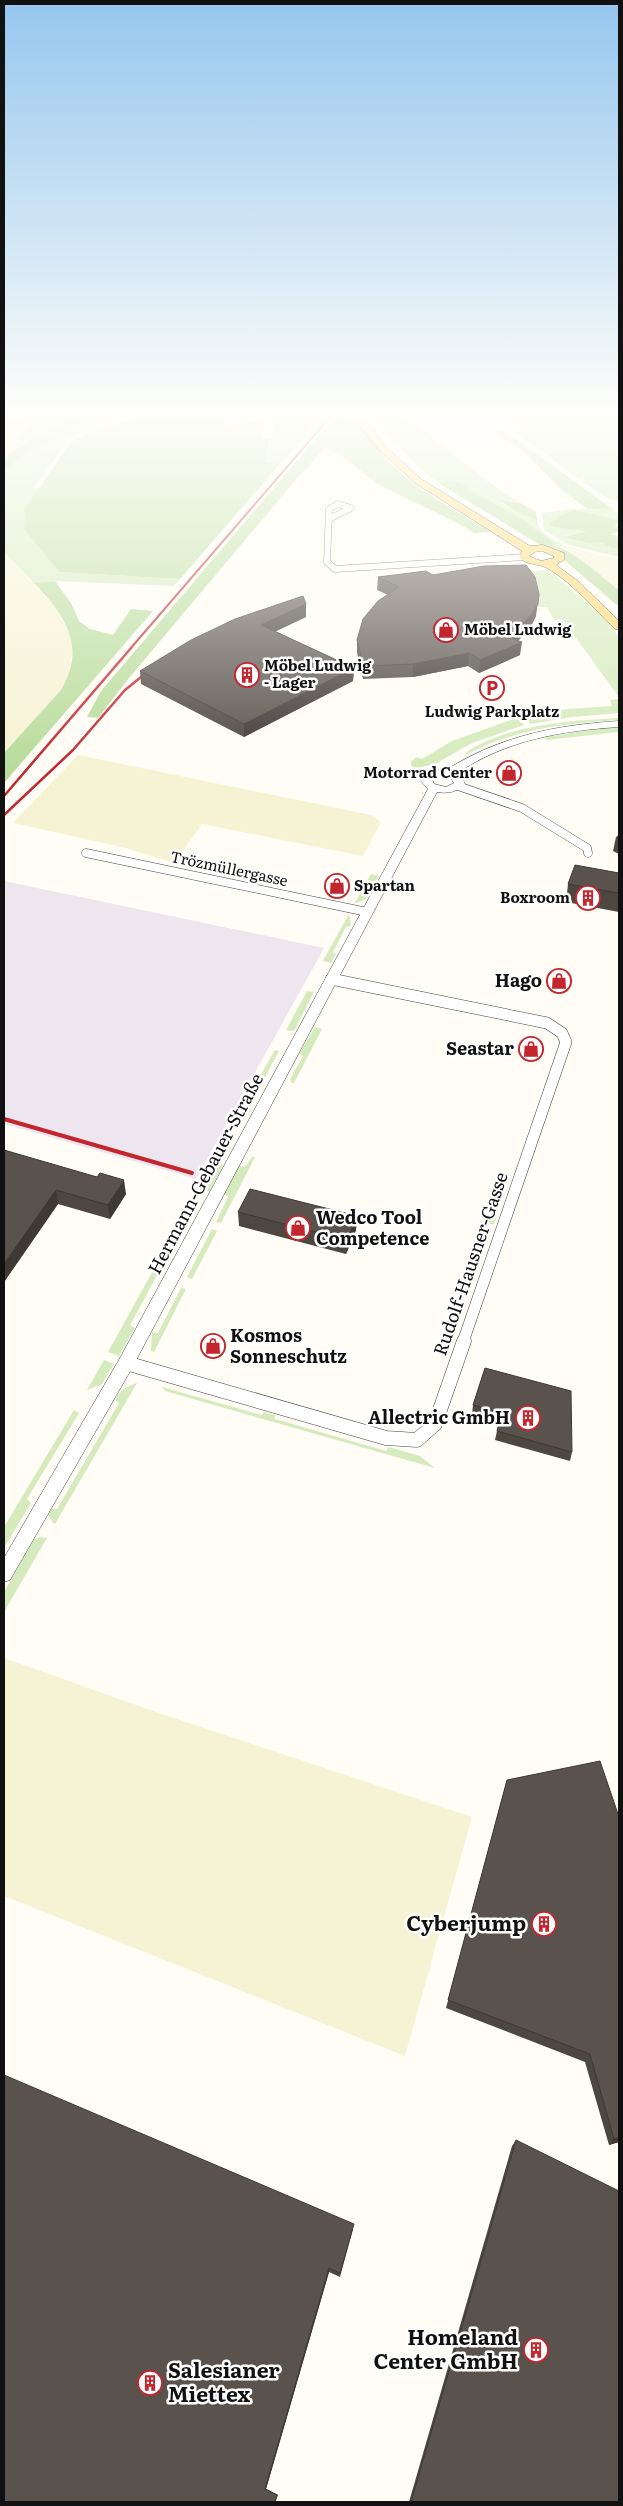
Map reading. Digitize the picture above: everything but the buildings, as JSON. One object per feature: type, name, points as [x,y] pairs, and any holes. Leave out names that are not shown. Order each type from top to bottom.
[{"type":"main road","points":[[500,533],[530,552],[557,552],[560,557],[552,562],[536,563],[530,552],[503,533]]},
{"type":"main road","points":[[552,562],[619,613]]},
{"type":"main road","points":[[552,562],[619,627]]},
{"type":"street","points":[[328,533],[327,562],[335,569],[530,552]]},
{"type":"street","name":"Hermann-Gebauer-Straße","points":[[4,1574],[126,1363],[434,788],[427,783],[428,777],[436,773],[449,773],[482,752],[517,738],[561,728],[619,724]]},
{"type":"street","points":[[449,773],[460,780],[458,786]]},
{"type":"street","points":[[434,788],[446,790],[458,786],[522,808],[587,848],[588,853]]},
{"type":"street","name":"Trözmüllergasse","points":[[86,853],[367,912]]},
{"type":"street","name":"Rudolf-Hausner-Gasse","points":[[126,1363],[386,1438],[417,1440],[435,1424],[566,1042],[562,1033],[547,1023],[331,979]]},
{"type":"shaded area","points":[[564,545],[589,553],[619,559],[619,590],[575,558],[568,550],[559,547]]},
{"type":"shaded area","points":[[4,552],[57,609],[72,639],[73,648],[68,679],[61,690],[4,753]]},
{"type":"shaded area","points":[[78,755],[371,815],[381,822],[363,856],[202,824],[174,863],[126,848],[13,823]]},
{"type":"shaded area","points":[[4,881],[324,948],[196,1179],[4,1124]]},
{"type":"shaded area","points":[[4,1658],[156,1712],[472,1817],[405,2056],[4,1896]]},
{"type":"green space","points":[[4,533],[33,533],[37,545],[59,572],[180,579],[174,586],[55,581],[34,583],[4,552]]},
{"type":"green space","points":[[27,533],[220,533],[180,579],[59,572]]},
{"type":"green space","points":[[235,533],[251,533],[129,678],[98,718],[87,717],[101,691]]},
{"type":"green space","points":[[520,533],[541,533],[554,543],[552,545],[561,548],[587,564],[619,590],[619,605],[564,560],[565,556],[557,549],[542,546]]},
{"type":"green space","points":[[538,533],[544,533],[564,545],[559,547],[552,545]]},
{"type":"green space","points":[[549,533],[587,533],[565,536],[589,543],[601,542],[611,548],[619,549],[619,557],[569,545]]},
{"type":"green space","points":[[582,533],[614,533],[611,534],[619,537],[619,549],[611,548],[601,542],[589,543],[563,537]]},
{"type":"green space","points":[[548,570],[604,617],[619,637],[619,697],[562,619],[554,620],[547,607],[538,607],[536,599],[451,580]]},
{"type":"green space","points":[[55,581],[71,603],[79,621],[90,629],[113,635],[131,609],[153,611],[4,783],[4,753],[61,690],[69,674],[72,646],[69,632],[55,607],[34,583]]},
{"type":"green space","points":[[619,699],[619,713],[573,717],[530,724],[523,716],[568,709],[612,706],[610,700]]},
{"type":"green space","points":[[516,718],[524,725],[472,743],[435,764],[417,768],[411,766],[411,762],[416,757],[422,759],[452,741]]},
{"type":"green space","points":[[619,718],[619,720],[579,723],[522,733],[484,746],[466,755],[465,753],[482,743],[520,730],[559,723]]},
{"type":"green space","points":[[600,727],[619,727],[619,732],[547,740],[544,737],[599,729]]},
{"type":"green space","points":[[371,874],[379,876],[366,899],[354,904]]},
{"type":"green space","points":[[349,914],[351,926],[346,927],[333,952],[336,954],[331,963],[323,961]]},
{"type":"green space","points":[[307,991],[314,992],[294,1031],[286,1030]]},
{"type":"green space","points":[[315,1027],[322,1029],[294,1083],[292,1083],[290,1079],[303,1056],[299,1054]]},
{"type":"green space","points":[[275,1050],[279,1051],[249,1107],[252,1110],[245,1116],[237,1118]]},
{"type":"green space","points":[[252,1157],[255,1157],[221,1223],[216,1222],[228,1197],[224,1193],[239,1166],[245,1167]]},
{"type":"green space","points":[[215,1160],[221,1162],[223,1166],[209,1191],[197,1192]]},
{"type":"green space","points":[[191,1202],[195,1205],[130,1325],[135,1328],[119,1356],[108,1352]]},
{"type":"green space","points":[[488,1215],[497,1216],[494,1224],[488,1224],[467,1283],[465,1283]]},
{"type":"green space","points":[[212,1229],[217,1231],[192,1279],[187,1277]]},
{"type":"green space","points":[[181,1288],[186,1289],[154,1352],[151,1351],[152,1332],[158,1333]]},
{"type":"green space","points":[[104,1360],[114,1364],[102,1384],[87,1390]]},
{"type":"green space","points":[[137,1383],[55,1524],[53,1523],[48,1514],[50,1509],[57,1509],[119,1403],[115,1400],[116,1397],[130,1385]]},
{"type":"green space","points":[[162,1387],[261,1415],[264,1412],[275,1415],[275,1419],[386,1451],[389,1447],[420,1456],[435,1468],[165,1391]]},
{"type":"green space","points":[[74,1410],[79,1413],[27,1499],[31,1503],[4,1548],[4,1527]]},
{"type":"green space","points":[[40,1537],[47,1538],[4,1612],[4,1592],[34,1539]]},
{"type":"railway","points":[[130,649],[230,533]]},
{"type":"railway","points":[[4,796],[131,648]]},
{"type":"railway","points":[[4,815],[73,750],[125,690],[151,669]]},
{"type":"railway","points":[[4,1119],[192,1173]]},
{"type":"place","name":"Möbel Ludwig","points":[[446,630]]},
{"type":"place","name":"Möbel Ludwig - Lager","points":[[247,675]]},
{"type":"place","name":"Ludwig Parkplatz","points":[[492,688]]},
{"type":"place","name":"Motorrad Center","points":[[509,773]]},
{"type":"place","name":"Spartan","points":[[337,886]]},
{"type":"place","name":"Boxroom","points":[[588,898]]},
{"type":"place","name":"Hago","points":[[559,981]]},
{"type":"place","name":"Seastar","points":[[531,1049]]},
{"type":"place","name":"Wedco Tool Competence","points":[[298,1228]]},
{"type":"place","name":"Kosmos Sonneschutz","points":[[213,1346]]},
{"type":"place","name":"Allectric GmbH","points":[[528,1418]]},
{"type":"place","name":"Cyberjump","points":[[544,1924]]},
{"type":"place","name":"Homeland Center GmbH","points":[[536,2350]]},
{"type":"place","name":"Salesianer Miettex","points":[[150,2383]]}]
